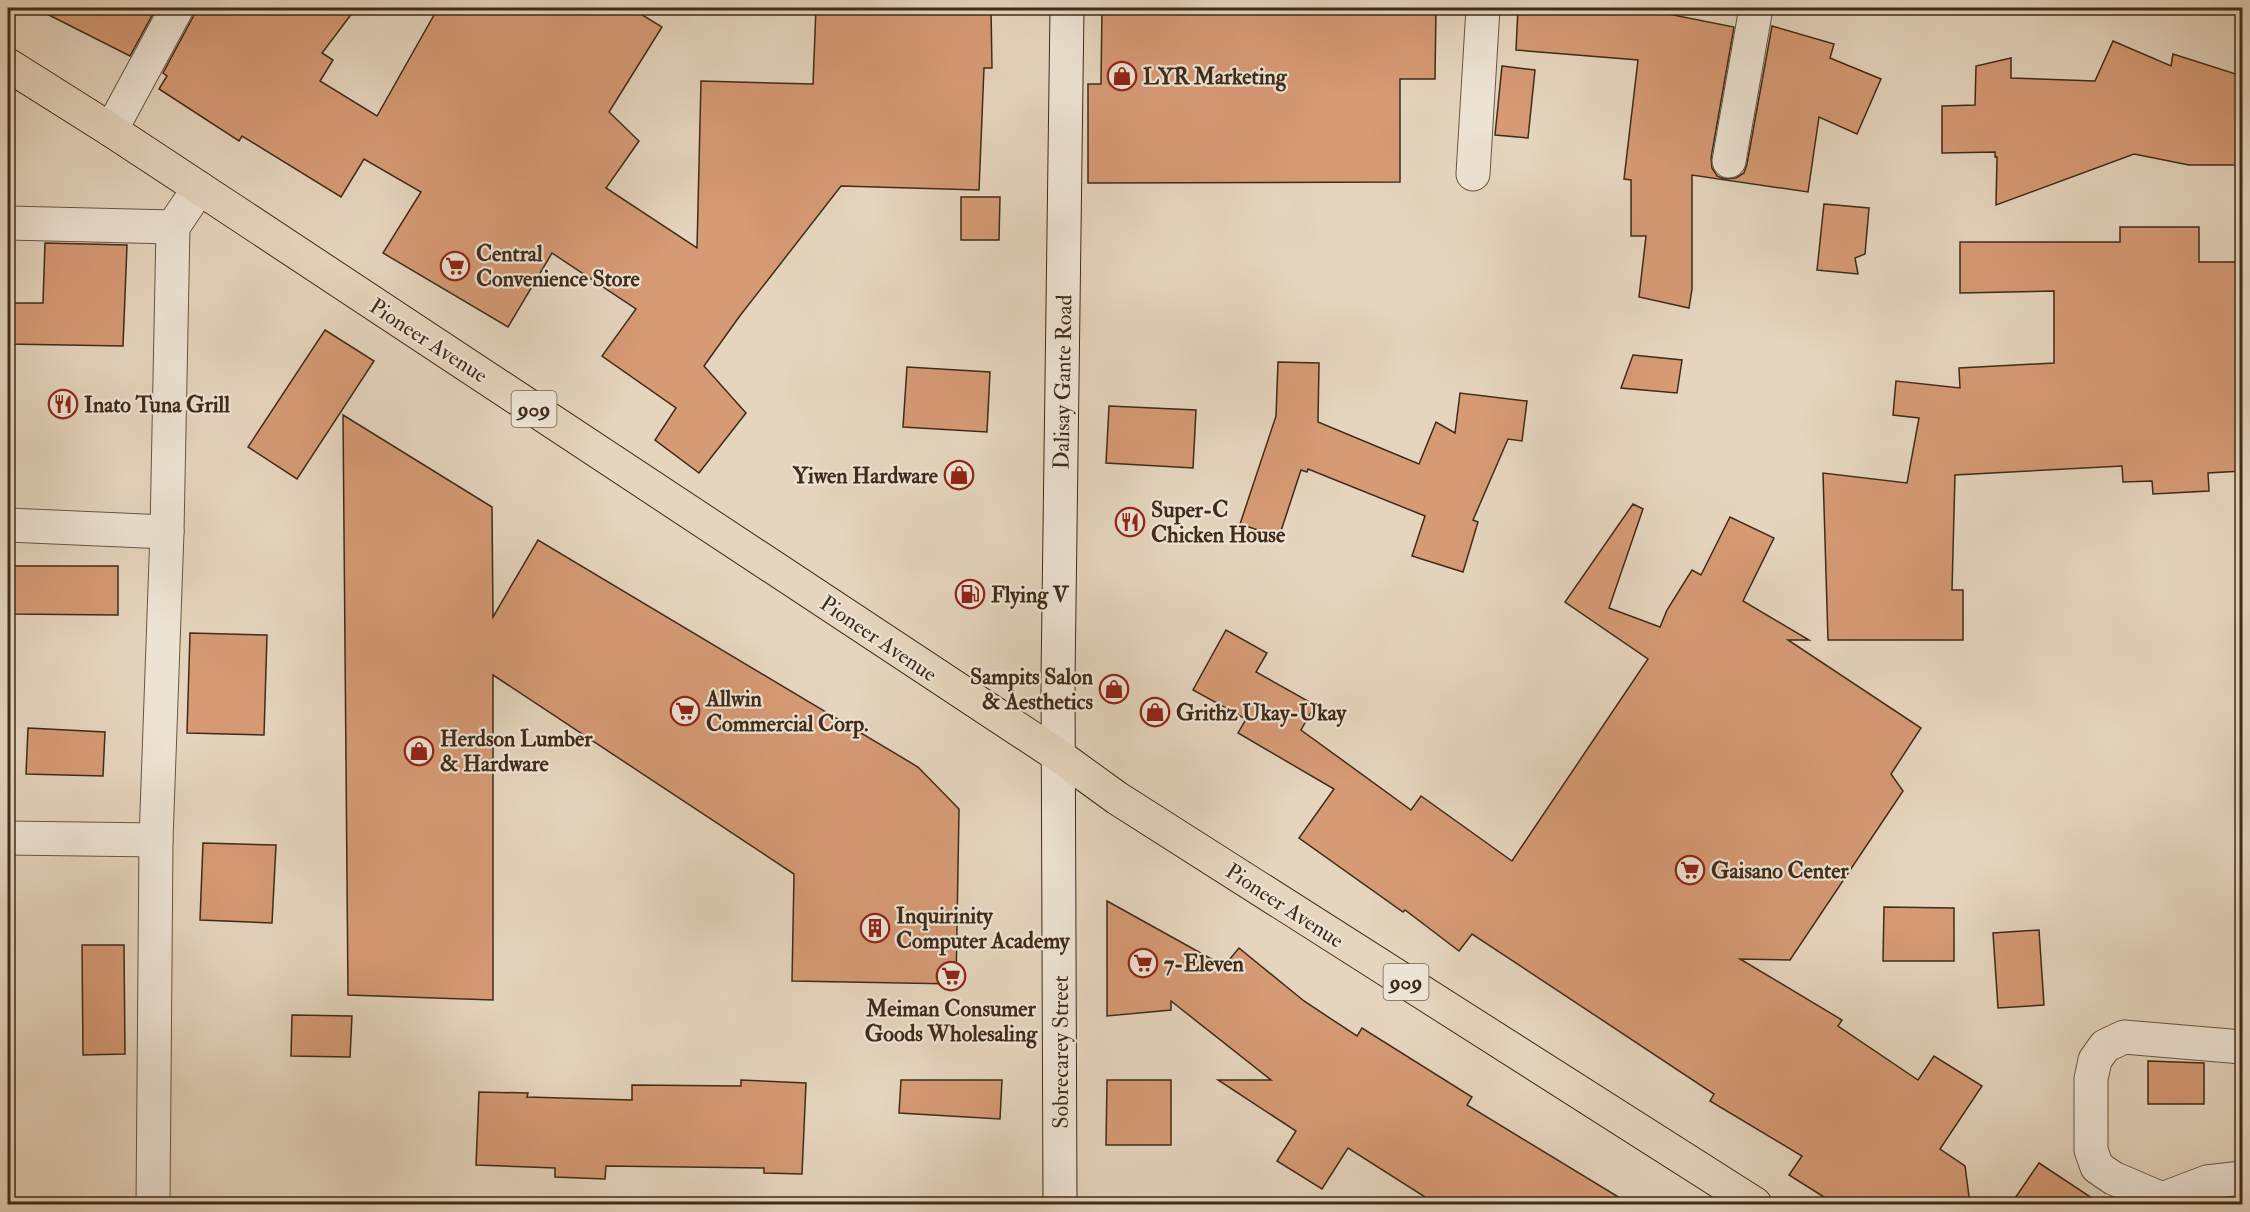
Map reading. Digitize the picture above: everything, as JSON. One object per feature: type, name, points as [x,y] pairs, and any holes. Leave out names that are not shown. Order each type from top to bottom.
[{"type":"highway","name":"Pioneer Avenue","points":[[8,65],[200,188],[1059,756],[1117,798],[1755,1204]]},
{"type":"street","points":[[111,130],[177,8]]},
{"type":"street","name":"Dalisay Gante Road","points":[[1059,756],[1058,679],[1067,8]]},
{"type":"street","points":[[1473,174],[1483,8]]},
{"type":"street","points":[[1729,161],[1756,8]]},
{"type":"street","points":[[153,1204],[156,840],[167,532],[173,227],[200,188]]},
{"type":"street","points":[[8,223],[173,227]]},
{"type":"street","points":[[8,525],[167,532]]},
{"type":"street","name":"Sobrecarey Street","points":[[1059,756],[1060,1204]]},
{"type":"street","points":[[8,838],[156,840]]},
{"type":"street","points":[[2242,1047],[2124,1037],[2105,1046],[2095,1060],[2091,1079],[2091,1150],[2097,1167],[2113,1178],[2165,1202],[2206,1182],[2242,1178]]},
{"type":"building","points":[[35,8],[156,8],[130,56]]},
{"type":"building","points":[[196,8],[356,8],[322,53],[333,60],[320,81],[377,116],[438,8],[631,8],[662,27],[609,112],[639,141],[606,188],[697,248],[701,81],[813,84],[816,8],[991,8],[992,68],[984,68],[979,190],[841,186],[739,317],[704,366],[746,413],[699,473],[655,440],[676,408],[602,356],[636,309],[552,253],[508,327],[383,253],[421,192],[364,159],[341,197],[242,136],[239,141],[159,89],[167,76],[163,73]]},
{"type":"building","points":[[1102,8],[1436,8],[1435,79],[1400,79],[1400,182],[1088,183],[1088,84],[1101,84]]},
{"type":"building","points":[[1518,8],[1638,8],[1734,27],[1711,158],[1712,168],[1717,176],[1725,179],[1736,178],[1744,173],[1747,164],[1772,26],[1834,44],[1830,58],[1881,79],[1857,134],[1819,117],[1808,192],[1692,175],[1692,289],[1689,308],[1639,297],[1646,236],[1631,236],[1631,180],[1624,179],[1638,60],[1516,50]]},
{"type":"building","points":[[2113,41],[2171,66],[2173,54],[2242,76],[2242,165],[2189,165],[2134,154],[1996,205],[1997,157],[1995,157],[1995,152],[1942,153],[1942,106],[1975,105],[1976,66],[2011,58],[2011,78],[2095,81]]},
{"type":"building","points":[[1502,66],[1535,70],[1528,138],[1495,135]]},
{"type":"building","points":[[961,197],[1000,197],[999,240],[961,240]]},
{"type":"building","points":[[1824,204],[1869,208],[1865,254],[1855,258],[1858,274],[1817,270]]},
{"type":"building","points":[[2120,227],[2199,227],[2199,262],[2242,262],[2242,471],[2208,473],[2209,491],[2153,494],[2152,481],[2123,482],[2122,466],[1955,475],[1952,590],[1963,590],[1963,640],[1828,640],[1823,473],[1907,483],[1919,418],[1893,415],[1896,381],[1960,388],[1959,368],[2054,363],[2054,291],[1960,293],[1960,242],[2120,242]]},
{"type":"building","points":[[45,243],[127,245],[123,346],[8,344],[8,303],[43,303]]},
{"type":"building","points":[[325,330],[374,361],[297,479],[248,447]]},
{"type":"building","points":[[1633,355],[1682,360],[1677,393],[1621,388]]},
{"type":"building","points":[[1278,362],[1319,363],[1318,422],[1419,464],[1436,422],[1455,433],[1460,393],[1527,401],[1522,441],[1508,439],[1473,520],[1478,522],[1463,572],[1412,556],[1425,516],[1308,469],[1307,472],[1301,470],[1279,537],[1240,524],[1276,416]]},
{"type":"building","points":[[907,367],[990,372],[987,432],[903,427]]},
{"type":"building","points":[[1109,406],[1196,410],[1193,468],[1106,463]]},
{"type":"building","points":[[343,415],[492,507],[493,617],[538,540],[918,767],[959,809],[956,984],[792,981],[794,874],[493,675],[493,1000],[348,995]]},
{"type":"building","points":[[1633,504],[1643,509],[1609,608],[1660,627],[1667,610],[1692,570],[1701,575],[1730,517],[1774,538],[1743,601],[1809,640],[1788,640],[1921,728],[1891,774],[1903,791],[1790,960],[1740,959],[1842,1020],[1838,1026],[1918,1080],[1934,1056],[1982,1086],[1940,1149],[1965,1166],[1970,1204],[1835,1204],[1789,1175],[1802,1156],[1710,1101],[1714,1094],[1472,934],[1459,951],[1405,910],[1403,912],[1299,838],[1334,789],[1238,733],[1246,719],[1193,690],[1226,630],[1267,653],[1256,672],[1315,705],[1301,730],[1411,810],[1421,796],[1512,861],[1648,659],[1565,602]]},
{"type":"building","points":[[8,566],[118,566],[118,615],[8,614]]},
{"type":"building","points":[[190,633],[267,635],[264,735],[187,733]]},
{"type":"building","points":[[28,728],[105,732],[103,776],[26,774]]},
{"type":"building","points":[[203,843],[276,845],[272,923],[200,920]]},
{"type":"building","points":[[1107,901],[1224,966],[1239,948],[1304,1001],[1357,1036],[1362,1028],[1472,1097],[1467,1105],[1630,1204],[1436,1204],[1348,1148],[1322,1189],[1277,1161],[1296,1131],[1218,1080],[1271,1080],[1171,1001],[1171,1010],[1107,1016]]},
{"type":"building","points":[[1884,907],[1954,908],[1954,961],[1883,961]]},
{"type":"building","points":[[2039,930],[2044,1005],[1998,1008],[1993,933]]},
{"type":"building","points":[[82,945],[124,945],[125,1054],[83,1055]]},
{"type":"building","points":[[292,1015],[352,1016],[350,1057],[291,1056]]},
{"type":"building","points":[[2148,1061],[2204,1063],[2204,1104],[2148,1104]]},
{"type":"building","points":[[741,1080],[806,1083],[802,1174],[764,1173],[764,1168],[606,1166],[605,1179],[555,1177],[555,1168],[476,1165],[479,1092],[528,1093],[527,1097],[632,1100],[632,1085],[741,1086]]},
{"type":"building","points":[[901,1080],[1002,1080],[1000,1119],[899,1113]]},
{"type":"building","points":[[1107,1080],[1171,1080],[1171,1145],[1106,1145]]},
{"type":"building","points":[[2039,1163],[2101,1204],[2011,1204]]},
{"type":"place","name":"LYR Marketing","points":[[1122,76]]},
{"type":"place","name":"Central Convenience Store","points":[[455,266]]},
{"type":"place","name":"Inato Tuna Grill","points":[[63,404]]},
{"type":"place","name":"Yiwen Hardware","points":[[959,475]]},
{"type":"place","name":"Super-C Chicken House","points":[[1130,522]]},
{"type":"place","name":"Flying V","points":[[970,594]]},
{"type":"place","name":"Sampits Salon & Aesthetics","points":[[1114,689]]},
{"type":"place","name":"Allwin Commercial Corp.","points":[[685,711]]},
{"type":"place","name":"Grithz Ukay-Ukay","points":[[1155,712]]},
{"type":"place","name":"Herdson Lumber & Hardware","points":[[419,751]]},
{"type":"place","name":"Gaisano Center","points":[[1690,870]]},
{"type":"place","name":"Inquirinity Computer Academy","points":[[875,928]]},
{"type":"place","name":"7-Eleven","points":[[1143,963]]},
{"type":"place","name":"Meiman Consumer Goods Wholesaling","points":[[951,976]]}]
